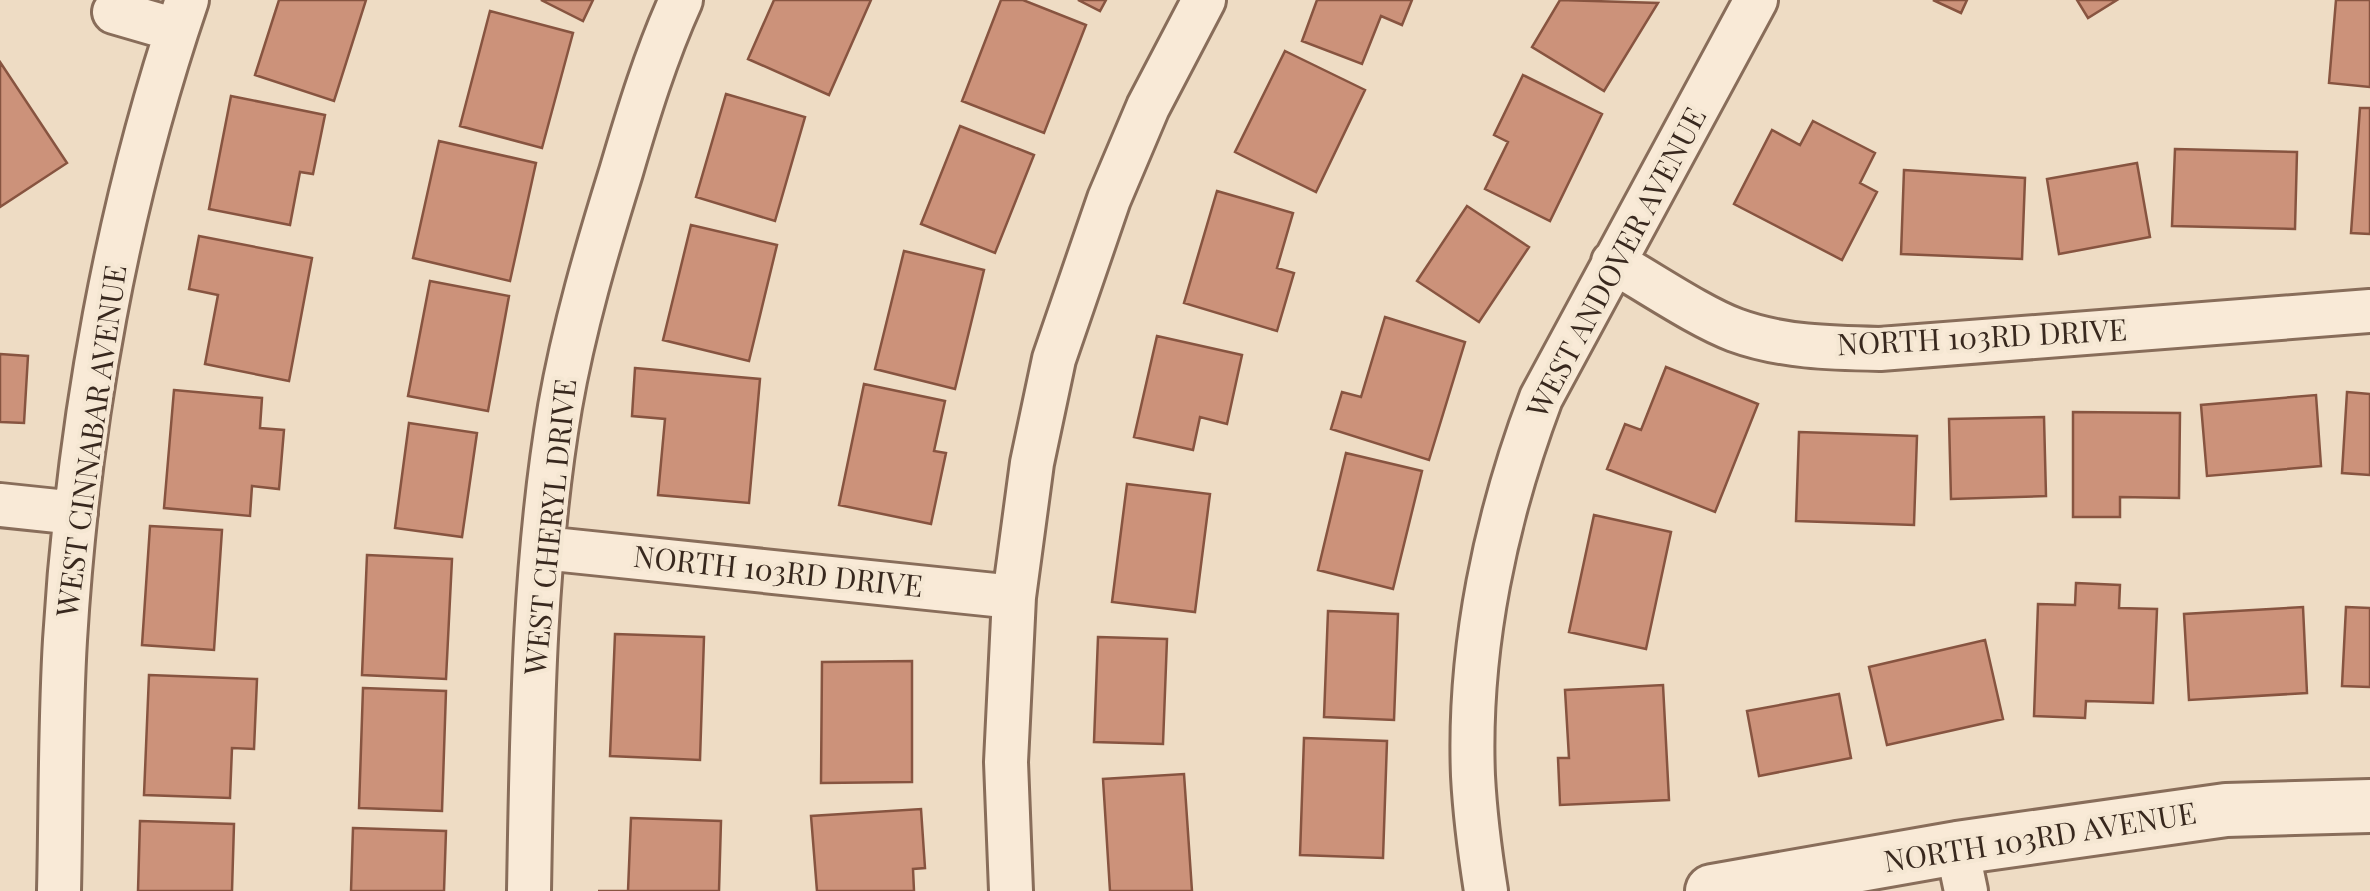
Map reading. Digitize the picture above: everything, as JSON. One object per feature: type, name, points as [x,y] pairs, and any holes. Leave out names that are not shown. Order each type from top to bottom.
[{"type":"street","name":"WEST CHERYL DRIVE","points":[[529,891],[532,700],[543,548],[560,406],[592,265],[638,114],[682,0]]},
{"type":"street","points":[[1011,891],[1006,762],[1014,597],[1032,463],[1046,394],[1081,273],[1148,107],[1204,0]]},
{"type":"street","name":"WEST ANDOVER AVENUE","points":[[1486,891],[1473,774],[1485,598],[1504,512],[1536,413],[1613,262],[1756,0]]},
{"type":"street","points":[[114,12],[182,15]]},
{"type":"street","name":"WEST CINNABAR AVENUE","points":[[59,891],[65,642],[76,513],[121,236],[182,15]]},
{"type":"street","name":"NORTH 103RD DRIVE","points":[[1613,262],[1732,329],[1780,342],[1832,348],[1880,349],[2370,311]]},
{"type":"street","points":[[0,504],[76,513]]},
{"type":"street","name":"NORTH 103RD DRIVE","points":[[543,548],[1014,597]]},
{"type":"street","name":"NORTH 103RD AVENUE","points":[[1712,891],[1962,869],[2226,810],[2370,806]]},
{"type":"building","points":[[279,0],[366,0],[334,101],[255,75]]},
{"type":"building","points":[[541,0],[593,0],[583,21]]},
{"type":"building","points":[[774,0],[871,0],[829,95],[748,59]]},
{"type":"building","points":[[1001,0],[1023,0],[1086,25],[1044,133],[962,101]]},
{"type":"building","points":[[1078,0],[1106,0],[1100,11]]},
{"type":"building","points":[[1317,0],[1412,0],[1402,25],[1381,16],[1362,64],[1302,41]]},
{"type":"building","points":[[1560,0],[1658,3],[1604,91],[1532,47]]},
{"type":"building","points":[[1933,0],[1967,0],[1961,13]]},
{"type":"building","points":[[2077,0],[2117,0],[2088,18]]},
{"type":"building","points":[[2336,0],[2370,0],[2370,87],[2329,83]]},
{"type":"building","points":[[490,11],[573,33],[542,148],[460,126]]},
{"type":"building","points":[[1285,51],[1365,90],[1316,192],[1235,152]]},
{"type":"building","points":[[0,62],[67,163],[0,207]]},
{"type":"building","points":[[1523,75],[1602,114],[1550,221],[1485,189],[1508,142],[1494,135]]},
{"type":"building","points":[[726,94],[805,117],[775,221],[696,197]]},
{"type":"building","points":[[231,96],[325,115],[313,174],[300,172],[290,225],[209,209]]},
{"type":"building","points":[[2360,108],[2370,108],[2370,234],[2351,233]]},
{"type":"building","points":[[1813,121],[1875,153],[1860,183],[1877,192],[1842,260],[1734,204],[1772,130],[1800,145]]},
{"type":"building","points":[[960,126],[1034,155],[995,253],[921,224]]},
{"type":"building","points":[[439,141],[536,163],[510,281],[413,258]]},
{"type":"building","points":[[2175,149],[2297,152],[2295,229],[2172,226]]},
{"type":"building","points":[[2137,163],[2150,237],[2059,254],[2047,179]]},
{"type":"building","points":[[1904,170],[2025,178],[2022,259],[1901,254]]},
{"type":"building","points":[[1217,191],[1293,213],[1277,268],[1294,273],[1277,331],[1184,303]]},
{"type":"building","points":[[1467,206],[1529,247],[1479,322],[1417,281]]},
{"type":"building","points":[[691,225],[777,245],[749,361],[663,340]]},
{"type":"building","points":[[199,236],[312,258],[289,381],[205,364],[218,295],[189,289]]},
{"type":"building","points":[[904,251],[984,270],[955,389],[875,369]]},
{"type":"building","points":[[430,281],[509,296],[488,411],[408,396]]},
{"type":"building","points":[[1385,317],[1465,342],[1429,460],[1331,429],[1342,392],[1361,397]]},
{"type":"building","points":[[1157,336],[1242,355],[1227,424],[1200,417],[1193,450],[1134,437]]},
{"type":"building","points":[[0,354],[28,356],[24,423],[0,422]]},
{"type":"building","points":[[1666,367],[1758,404],[1715,512],[1607,469],[1625,424],[1641,430]]},
{"type":"building","points":[[635,368],[760,379],[749,503],[658,495],[665,419],[632,416]]},
{"type":"building","points":[[864,384],[945,401],[934,451],[946,453],[931,524],[839,505]]},
{"type":"building","points":[[174,390],[262,398],[260,428],[284,430],[279,489],[252,486],[250,516],[164,508]]},
{"type":"building","points":[[2347,392],[2370,394],[2370,475],[2342,473]]},
{"type":"building","points":[[2316,395],[2321,466],[2207,476],[2201,405]]},
{"type":"building","points":[[2073,412],[2180,413],[2179,498],[2120,497],[2120,517],[2073,517]]},
{"type":"building","points":[[2044,417],[2046,496],[1951,499],[1949,419]]},
{"type":"building","points":[[409,423],[477,433],[462,537],[395,528]]},
{"type":"building","points":[[1799,432],[1917,436],[1914,525],[1796,521]]},
{"type":"building","points":[[1346,453],[1422,471],[1393,589],[1318,570]]},
{"type":"building","points":[[1127,484],[1210,494],[1195,612],[1112,602]]},
{"type":"building","points":[[1594,515],[1671,532],[1646,649],[1569,632]]},
{"type":"building","points":[[150,526],[222,530],[214,650],[142,645]]},
{"type":"building","points":[[367,555],[452,559],[446,679],[362,675]]},
{"type":"building","points":[[2076,583],[2120,585],[2119,608],[2157,609],[2153,703],[2086,701],[2085,718],[2034,716],[2038,604],[2075,605]]},
{"type":"building","points":[[2303,607],[2307,693],[2189,700],[2184,614]]},
{"type":"building","points":[[2346,607],[2370,608],[2370,687],[2342,686]]},
{"type":"building","points":[[1328,611],[1398,614],[1394,720],[1324,717]]},
{"type":"building","points":[[615,634],[704,637],[700,760],[610,756]]},
{"type":"building","points":[[1098,637],[1167,639],[1163,744],[1094,742]]},
{"type":"building","points":[[1985,640],[2003,719],[1887,745],[1869,667]]},
{"type":"building","points":[[912,661],[912,782],[821,783],[822,662]]},
{"type":"building","points":[[149,675],[257,679],[254,749],[232,748],[230,798],[144,795]]},
{"type":"building","points":[[1663,685],[1669,800],[1560,805],[1558,758],[1569,758],[1565,690]]},
{"type":"building","points":[[363,688],[446,691],[442,811],[359,808]]},
{"type":"building","points":[[1839,694],[1851,758],[1759,776],[1747,711]]},
{"type":"building","points":[[1304,738],[1387,741],[1383,858],[1300,855]]},
{"type":"building","points":[[1184,774],[1192,891],[1110,891],[1103,779]]},
{"type":"building","points":[[921,809],[925,868],[913,869],[914,891],[817,891],[811,816]]},
{"type":"building","points":[[631,818],[721,821],[719,891],[628,891]]},
{"type":"building","points":[[140,821],[234,824],[232,891],[138,891]]},
{"type":"building","points":[[353,828],[446,831],[444,891],[351,891]]}]
